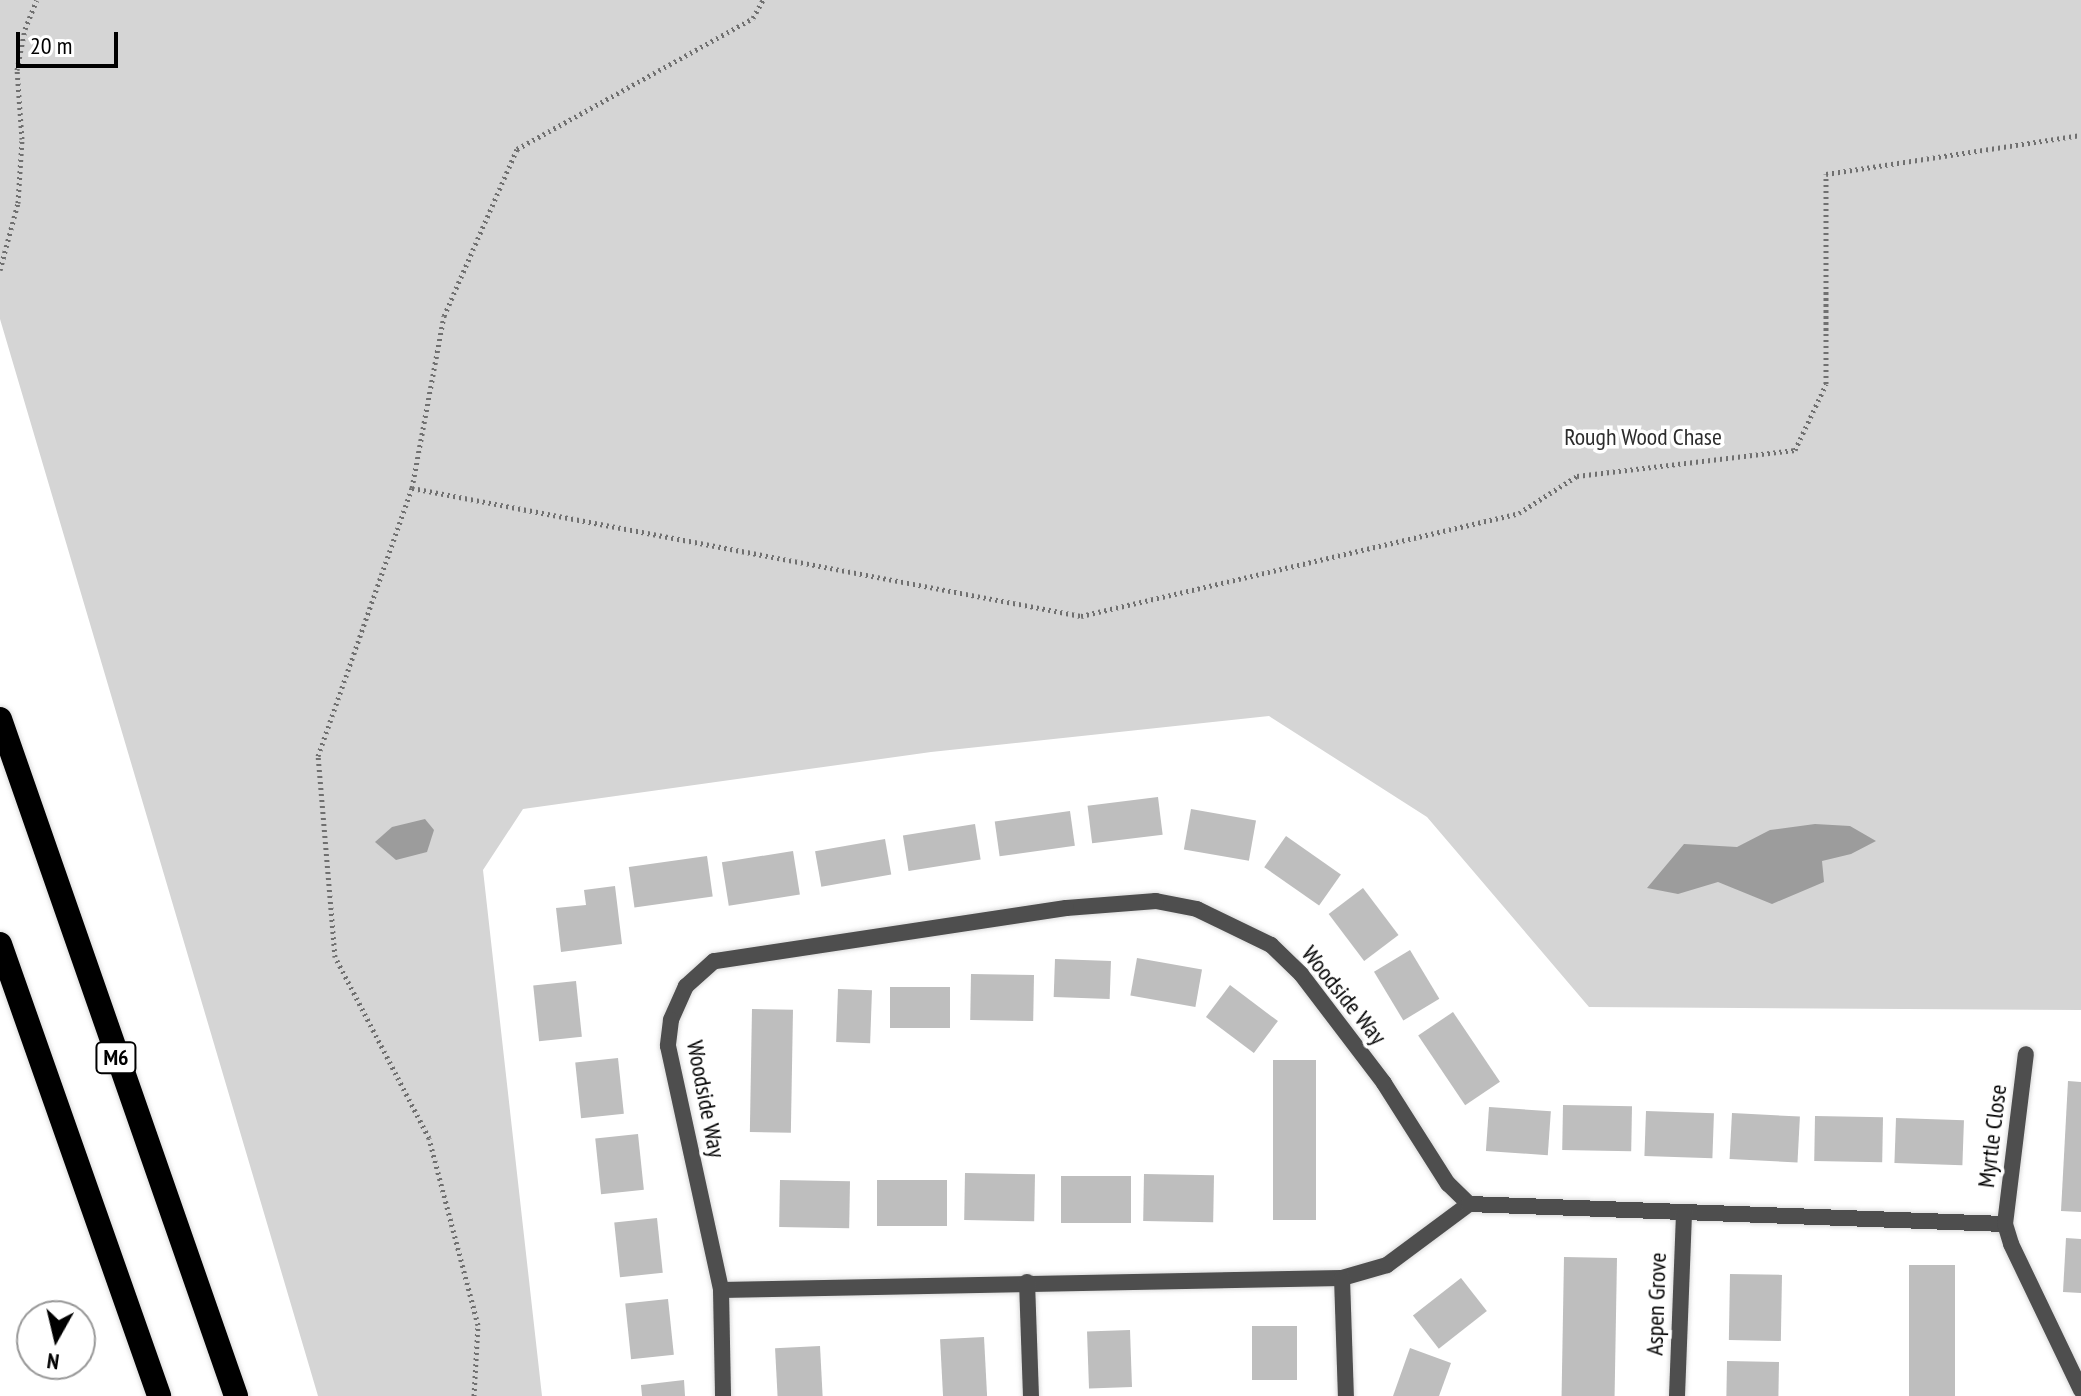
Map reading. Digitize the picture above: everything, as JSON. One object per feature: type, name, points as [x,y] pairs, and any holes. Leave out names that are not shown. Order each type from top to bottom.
[{"type":"highway","name":"M6","points":[[0,719],[236,1396]]},
{"type":"highway","points":[[0,944],[159,1396]]},
{"type":"street","name":"Woodside Way","points":[[723,1396],[721,1290],[668,1046],[671,1020],[686,986],[714,961],[1066,908],[1156,901],[1197,909],[1271,945],[1301,974],[1384,1083],[1448,1184],[1469,1204]]},
{"type":"street","name":"Myrtle Close","points":[[2005,1224],[2026,1054]]},
{"type":"street","points":[[721,1290],[1342,1278],[1387,1265],[1469,1204],[2005,1224],[2011,1244],[2081,1390]]},
{"type":"street","name":"Aspen Grove","points":[[1677,1396],[1684,1214]]},
{"type":"street","points":[[1342,1278],[1346,1396]]},
{"type":"street","points":[[1027,1282],[1031,1396]]},
{"type":"path","points":[[0,270],[18,203],[22,139],[17,70],[25,29],[37,0]]},
{"type":"path","points":[[474,1396],[478,1325],[429,1138],[335,957],[318,756],[412,488],[444,316],[517,149],[753,18],[763,0]]},
{"type":"path","points":[[412,488],[1081,616],[1519,513],[1577,476],[1795,450],[1826,384],[1826,174],[2081,135]]},
{"type":"green space","name":"Rough Wood Chase","points":[[0,0],[2081,0],[2081,1010],[1589,1007],[1427,817],[1269,716],[931,752],[523,809],[483,870],[542,1396],[318,1396],[0,319]]},
{"type":"shaded area","points":[[425,819],[434,830],[427,852],[396,860],[375,842],[392,827]]},
{"type":"shaded area","points":[[1815,824],[1850,826],[1876,841],[1851,854],[1822,861],[1824,882],[1772,904],[1718,882],[1678,894],[1647,888],[1684,844],[1737,847],[1770,830]]},
{"type":"building","points":[[1158,797],[1163,835],[1092,843],[1088,806]]},
{"type":"building","points":[[1191,809],[1256,820],[1249,861],[1184,849]]},
{"type":"building","points":[[1070,811],[1075,846],[1000,856],[995,822]]},
{"type":"building","points":[[975,824],[981,860],[909,871],[903,835]]},
{"type":"building","points":[[1286,836],[1341,874],[1319,906],[1264,867]]},
{"type":"building","points":[[885,839],[891,874],[821,887],[815,851]]},
{"type":"building","points":[[793,851],[800,894],[729,906],[722,862]]},
{"type":"building","points":[[707,856],[713,897],[634,908],[629,867]]},
{"type":"building","points":[[615,886],[622,944],[561,952],[556,908],[586,905],[584,890]]},
{"type":"building","points":[[1363,888],[1399,935],[1364,961],[1329,914]]},
{"type":"building","points":[[1410,950],[1439,999],[1403,1020],[1374,972]]},
{"type":"building","points":[[1137,958],[1202,969],[1195,1007],[1130,995]]},
{"type":"building","points":[[1055,959],[1111,961],[1110,999],[1054,997]]},
{"type":"building","points":[[971,974],[1034,975],[1033,1021],[970,1020]]},
{"type":"building","points":[[576,981],[582,1037],[539,1041],[533,985]]},
{"type":"building","points":[[1230,985],[1278,1021],[1254,1053],[1206,1017]]},
{"type":"building","points":[[890,987],[950,987],[950,1028],[890,1028]]},
{"type":"building","points":[[838,989],[872,990],[870,1043],[836,1042]]},
{"type":"building","points":[[752,1009],[793,1010],[791,1133],[750,1132]]},
{"type":"building","points":[[1453,1012],[1500,1082],[1465,1105],[1418,1035]]},
{"type":"building","points":[[618,1058],[624,1114],[581,1118],[575,1062]]},
{"type":"building","points":[[1273,1060],[1316,1060],[1316,1220],[1273,1220]]},
{"type":"building","points":[[2068,1081],[2081,1082],[2081,1212],[2061,1211]]},
{"type":"building","points":[[1563,1105],[1632,1106],[1631,1151],[1562,1150]]},
{"type":"building","points":[[1489,1107],[1551,1111],[1548,1155],[1486,1151]]},
{"type":"building","points":[[1646,1111],[1714,1113],[1712,1158],[1644,1156]]},
{"type":"building","points":[[1732,1113],[1800,1117],[1797,1162],[1730,1159]]},
{"type":"building","points":[[1815,1116],[1883,1117],[1882,1162],[1814,1161]]},
{"type":"building","points":[[1896,1118],[1964,1120],[1962,1165],[1894,1163]]},
{"type":"building","points":[[638,1134],[644,1190],[601,1194],[595,1138]]},
{"type":"building","points":[[965,1173],[1035,1174],[1034,1221],[964,1220]]},
{"type":"building","points":[[1144,1174],[1214,1175],[1213,1222],[1143,1221]]},
{"type":"building","points":[[1061,1176],[1131,1176],[1131,1223],[1061,1223]]},
{"type":"building","points":[[780,1180],[850,1181],[849,1228],[779,1227]]},
{"type":"building","points":[[877,1180],[947,1180],[947,1226],[877,1226]]},
{"type":"building","points":[[657,1218],[663,1273],[620,1277],[614,1222]]},
{"type":"building","points":[[2066,1238],[2081,1239],[2081,1293],[2063,1292]]},
{"type":"building","points":[[1564,1257],[1617,1258],[1615,1396],[1562,1396]]},
{"type":"building","points":[[1909,1265],[1955,1265],[1955,1396],[1909,1396]]},
{"type":"building","points":[[1730,1274],[1782,1275],[1781,1341],[1729,1340]]},
{"type":"building","points":[[1461,1278],[1487,1311],[1439,1349],[1413,1316]]},
{"type":"building","points":[[668,1299],[674,1355],[631,1359],[625,1303]]},
{"type":"building","points":[[1252,1326],[1297,1326],[1297,1380],[1252,1380]]},
{"type":"building","points":[[1130,1330],[1132,1387],[1089,1388],[1087,1332]]},
{"type":"building","points":[[984,1337],[987,1396],[943,1396],[940,1339]]},
{"type":"building","points":[[820,1346],[823,1396],[778,1396],[775,1348]]},
{"type":"building","points":[[1410,1348],[1451,1363],[1439,1396],[1393,1396]]},
{"type":"building","points":[[1727,1361],[1779,1362],[1778,1396],[1726,1396]]},
{"type":"building","points":[[684,1380],[685,1396],[642,1396],[641,1385]]}]
